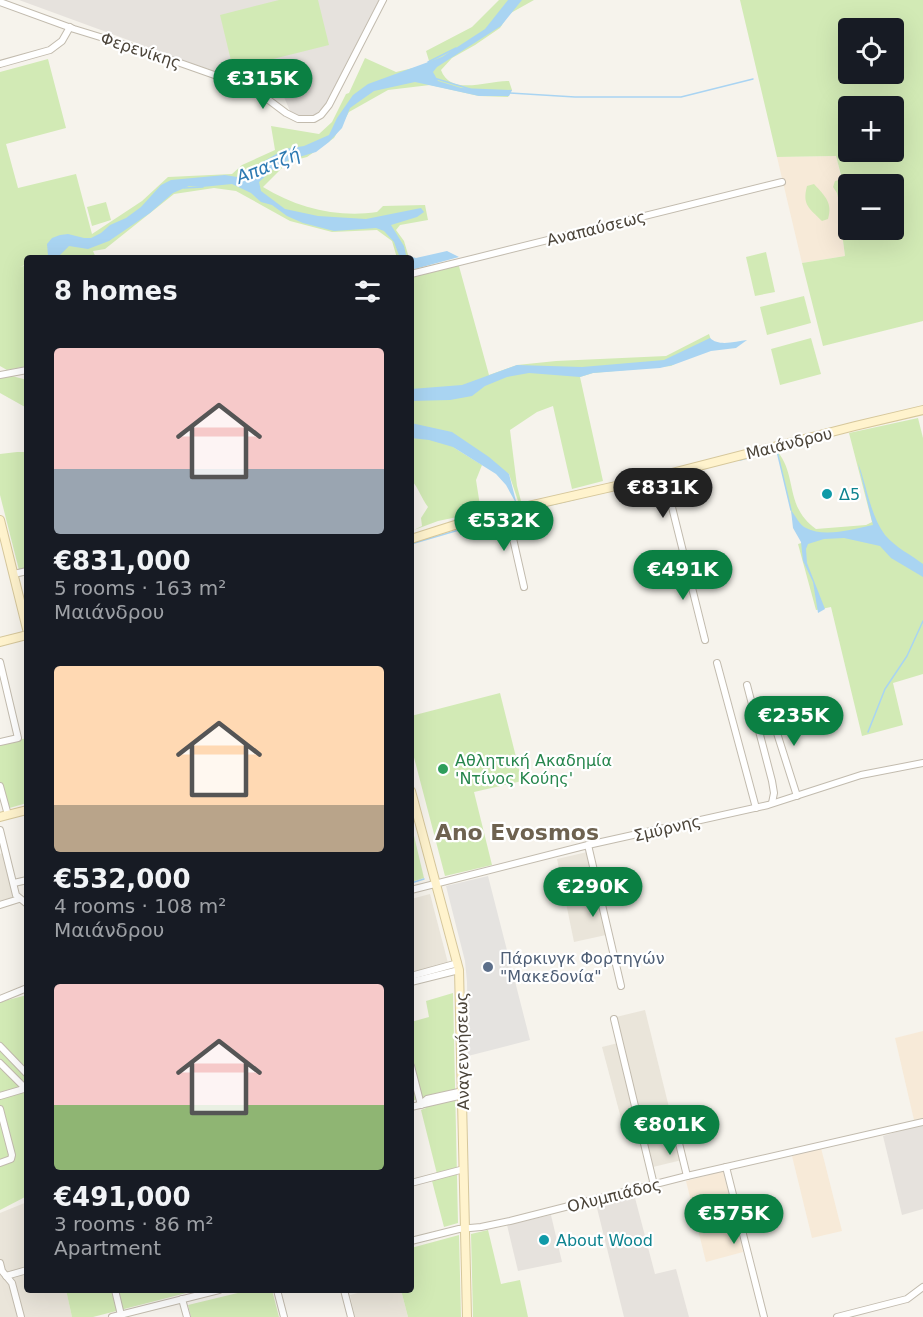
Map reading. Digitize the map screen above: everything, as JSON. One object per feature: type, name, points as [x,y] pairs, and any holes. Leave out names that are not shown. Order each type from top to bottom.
[{"type":"street","name":"Φερενίκης","points":[[0,2],[254,89],[286,113],[298,119],[309,120],[321,115],[329,105],[383,0]]},
{"type":"street","points":[[0,64],[50,50],[62,41],[70,27]]},
{"type":"street","name":"Αναπαύσεως","points":[[414,273],[782,182]]},
{"type":"street","points":[[0,375],[24,371]]},
{"type":"street","name":"Μαιάνδρου","points":[[414,538],[480,517],[664,475],[923,410]]},
{"type":"street","points":[[664,475],[705,640]]},
{"type":"street","points":[[507,512],[524,586]]},
{"type":"street","points":[[0,520],[24,616]]},
{"type":"street","points":[[14,574],[24,572]]},
{"type":"street","points":[[0,642],[24,636]]},
{"type":"street","points":[[0,662],[18,738],[0,742]]},
{"type":"street","points":[[717,663],[756,808]]},
{"type":"street","points":[[747,685],[774,793],[772,804]]},
{"type":"street","points":[[758,726],[764,722],[776,730],[797,796]]},
{"type":"street","name":"Σμύρνης","points":[[414,889],[588,845],[756,808],[861,775],[923,763]]},
{"type":"street","points":[[0,786],[4,816],[24,811]]},
{"type":"street","name":"Αναγεννήσεως","points":[[414,802],[459,966],[467,1317]]},
{"type":"street","points":[[0,830],[19,899],[24,902]]},
{"type":"street","points":[[588,845],[621,986]]},
{"type":"street","points":[[14,883],[24,881]]},
{"type":"street","points":[[0,905],[19,899]]},
{"type":"street","points":[[414,975],[459,966]]},
{"type":"street","points":[[414,981],[459,966]]},
{"type":"street","points":[[0,999],[24,989]]},
{"type":"street","points":[[20,991],[24,994]]},
{"type":"street","points":[[614,1019],[654,1185]]},
{"type":"street","points":[[0,1046],[24,1071]]},
{"type":"street","points":[[0,1063],[24,1086]]},
{"type":"street","points":[[414,1078],[421,1105]]},
{"type":"street","points":[[0,1095],[24,1089]]},
{"type":"street","points":[[414,1106],[421,1105],[427,1099],[463,1093]]},
{"type":"street","points":[[0,1109],[12,1155],[11,1159],[0,1163]]},
{"type":"street","name":"Ολυμπιάδος","points":[[414,1240],[465,1228],[488,1226],[687,1176],[923,1122]]},
{"type":"street","points":[[676,1131],[687,1176]]},
{"type":"street","points":[[726,1167],[764,1317]]},
{"type":"street","points":[[414,1182],[464,1169]]},
{"type":"street","points":[[0,1263],[12,1283],[21,1317]]},
{"type":"street","points":[[6,1276],[24,1271]]},
{"type":"street","points":[[837,1317],[908,1299],[923,1287]]},
{"type":"street","points":[[116,1293],[121,1315]]},
{"type":"street","points":[[112,1317],[207,1293]]},
{"type":"street","points":[[278,1293],[284,1317]]},
{"type":"street","points":[[345,1293],[351,1317]]},
{"type":"street","points":[[182,1299],[187,1317]]},
{"type":"shaded area","points":[[19,0],[379,0],[325,105],[314,116],[298,116],[290,111],[284,97]]},
{"type":"shaded area","points":[[836,156],[840,174],[838,174],[838,240],[843,240],[845,256],[802,263],[777,157]]},
{"type":"shaded area","points":[[587,852],[606,935],[574,942],[557,859]]},
{"type":"shaded area","points":[[2,853],[14,898],[0,902],[0,854]]},
{"type":"shaded area","name":"Πάρκινγκ Φορτηγών \"Μακεδονία\"","points":[[488,876],[530,1040],[468,1056],[465,961],[446,886]]},
{"type":"shaded area","points":[[430,894],[448,963],[414,972],[414,898]]},
{"type":"shaded area","points":[[645,1010],[682,1160],[653,1167],[616,1017]]},
{"type":"shaded area","points":[[923,1031],[923,1118],[914,1120],[895,1038]]},
{"type":"shaded area","points":[[618,1043],[640,1133],[626,1137],[602,1047]]},
{"type":"shaded area","points":[[923,1124],[923,1209],[902,1215],[883,1136]]},
{"type":"shaded area","points":[[821,1148],[842,1231],[812,1238],[792,1156]]},
{"type":"shaded area","points":[[723,1171],[743,1252],[706,1262],[686,1181]]},
{"type":"shaded area","points":[[634,1194],[655,1274],[676,1269],[689,1317],[624,1317],[596,1204]]},
{"type":"shaded area","points":[[24,1203],[24,1293],[67,1293],[72,1317],[0,1317],[0,1213]]},
{"type":"shaded area","points":[[551,1215],[562,1262],[518,1271],[507,1225]]},
{"type":"shaded area","points":[[402,1293],[408,1317],[355,1317],[350,1295]]},
{"type":"green space","points":[[279,0],[318,0],[329,45],[233,69],[220,15]]},
{"type":"green space","points":[[499,0],[534,0],[509,14],[500,28],[452,58],[441,70],[446,78],[461,85],[509,81],[512,90],[508,97],[479,96],[430,85],[388,90],[349,112],[334,138],[307,157],[288,162],[263,187],[304,206],[348,214],[377,212],[383,206],[425,205],[428,220],[400,225],[396,230],[404,241],[408,255],[396,255],[392,241],[377,230],[332,232],[290,221],[236,191],[214,188],[174,194],[105,249],[93,251],[95,255],[24,255],[24,265],[20,267],[24,266],[24,367],[7,370],[0,366],[0,72],[48,59],[66,128],[6,144],[18,188],[76,174],[92,234],[142,201],[168,177],[232,174],[242,165],[275,150],[271,126],[319,134],[332,122],[346,94],[349,93],[365,58],[396,72],[430,64],[426,51],[472,27]]},
{"type":"green space","points":[[740,0],[923,0],[923,321],[823,346],[802,263],[845,256],[843,240],[904,240],[904,174],[841,174],[836,156],[777,157]]},
{"type":"green space","points":[[838,180],[838,197],[833,187],[835,181]]},
{"type":"green space","points":[[814,184],[829,204],[828,219],[822,221],[810,209],[805,198],[807,186]]},
{"type":"green space","points":[[106,202],[111,220],[92,226],[87,207]]},
{"type":"green space","points":[[766,252],[775,292],[755,296],[746,257]]},
{"type":"green space","points":[[457,259],[489,375],[517,365],[666,356],[709,334],[712,343],[671,366],[593,373],[580,377],[603,481],[572,489],[553,406],[537,412],[510,430],[521,501],[519,504],[509,474],[453,447],[482,465],[476,480],[481,512],[438,521],[414,530],[422,526],[421,518],[428,507],[414,484],[414,269]]},
{"type":"green space","points":[[804,296],[811,323],[767,335],[760,307]]},
{"type":"green space","points":[[811,338],[821,374],[780,385],[771,349]]},
{"type":"green space","points":[[12,376],[24,379],[24,406],[0,393],[0,378]]},
{"type":"green space","points":[[918,418],[923,438],[923,674],[893,683],[903,725],[862,736],[831,607],[816,610],[798,544],[808,541],[796,532],[777,451],[787,470],[799,511],[816,529],[866,525],[872,522],[849,433]]},
{"type":"green space","points":[[24,452],[24,569],[19,570],[0,495],[0,454]]},
{"type":"green space","name":"Αθλητική Ακαδημία 'Ντίνος Κούης'","points":[[500,693],[522,781],[474,792],[492,865],[445,876],[414,757],[414,715]]},
{"type":"green space","points":[[24,739],[24,804],[6,809],[0,783],[0,744]]},
{"type":"green space","points":[[414,836],[424,878],[414,881]]},
{"type":"green space","points":[[453,993],[458,1223],[444,1227],[432,1181],[438,1178],[421,1110],[426,1108],[423,1098],[414,1100],[414,1021],[429,1017],[426,1001]]},
{"type":"green space","points":[[24,996],[24,1198],[0,1210],[0,1002]]},
{"type":"green space","points":[[488,1230],[501,1284],[520,1280],[528,1317],[473,1317],[471,1234]]},
{"type":"green space","points":[[459,1235],[461,1317],[408,1317],[402,1293],[414,1293],[414,1247]]},
{"type":"green space","points":[[67,1293],[186,1293],[93,1317],[72,1317]]},
{"type":"green space","points":[[238,1293],[273,1293],[279,1317],[191,1317],[188,1305]]},
{"type":"water","points":[[508,0],[522,0],[501,26],[437,67],[433,72],[438,81],[461,88],[512,90],[509,96],[479,96],[415,82],[374,91],[350,108],[342,128],[329,142],[316,152],[289,160],[272,170],[259,182],[261,191],[285,209],[318,216],[366,219],[421,208],[424,212],[417,217],[391,225],[404,246],[406,255],[399,255],[394,242],[384,231],[376,228],[334,231],[303,223],[287,216],[272,205],[261,202],[251,193],[232,184],[189,186],[173,193],[150,213],[109,241],[88,249],[69,246],[60,255],[48,255],[47,244],[52,238],[68,234],[91,238],[110,225],[126,218],[141,207],[161,185],[171,180],[225,175],[237,177],[285,149],[304,146],[329,135],[337,118],[353,95],[368,84],[442,57],[485,29]]},
{"type":"water","points":[[447,251],[459,257],[414,269],[414,257]]},
{"type":"water","points":[[710,338],[723,343],[747,340],[736,348],[711,351],[660,368],[593,373],[580,377],[529,373],[507,377],[485,386],[472,396],[450,400],[414,401],[414,389],[462,385],[517,365],[582,367],[664,360]]},
{"type":"water","points":[[414,424],[452,432],[489,457],[509,474],[517,505],[506,485],[496,474],[453,447],[414,438]]},
{"type":"water","points":[[858,463],[880,527],[894,544],[923,564],[923,577],[891,558],[880,546],[844,538],[824,539],[808,544],[807,563],[825,609],[818,613],[813,582],[803,561],[801,542],[793,528],[791,510],[802,525],[813,531],[839,532],[873,525]]},
{"type":"waterway","name":"Απατζή","points":[[428,62],[456,48]]},
{"type":"waterway","name":"Απατζή","points":[[434,78],[470,89]]},
{"type":"waterway","name":"Απατζή","points":[[510,93],[575,97],[681,97],[753,79]]},
{"type":"waterway","name":"Απατζή","points":[[184,188],[203,187]]},
{"type":"waterway","points":[[740,460],[777,451],[791,510]]},
{"type":"waterway","points":[[513,514],[576,499]]},
{"type":"waterway","points":[[414,543],[503,517]]},
{"type":"waterway","points":[[868,732],[885,689],[907,656],[923,621]]},
{"type":"waterway","points":[[414,882],[424,879]]},
{"type":"place","name":"Δ5","points":[[827,494]]},
{"type":"place","name":"Αθλητική Ακαδημία 'Ντίνος Κούης'","points":[[443,769]]},
{"type":"place","name":"Πάρκινγκ Φορτηγών \"Μακεδονία\"","points":[[488,967]]},
{"type":"place","name":"About Wood","points":[[544,1240]]},
{"type":"district","name":"Ano Evosmos","points":[[517,832]]}]
